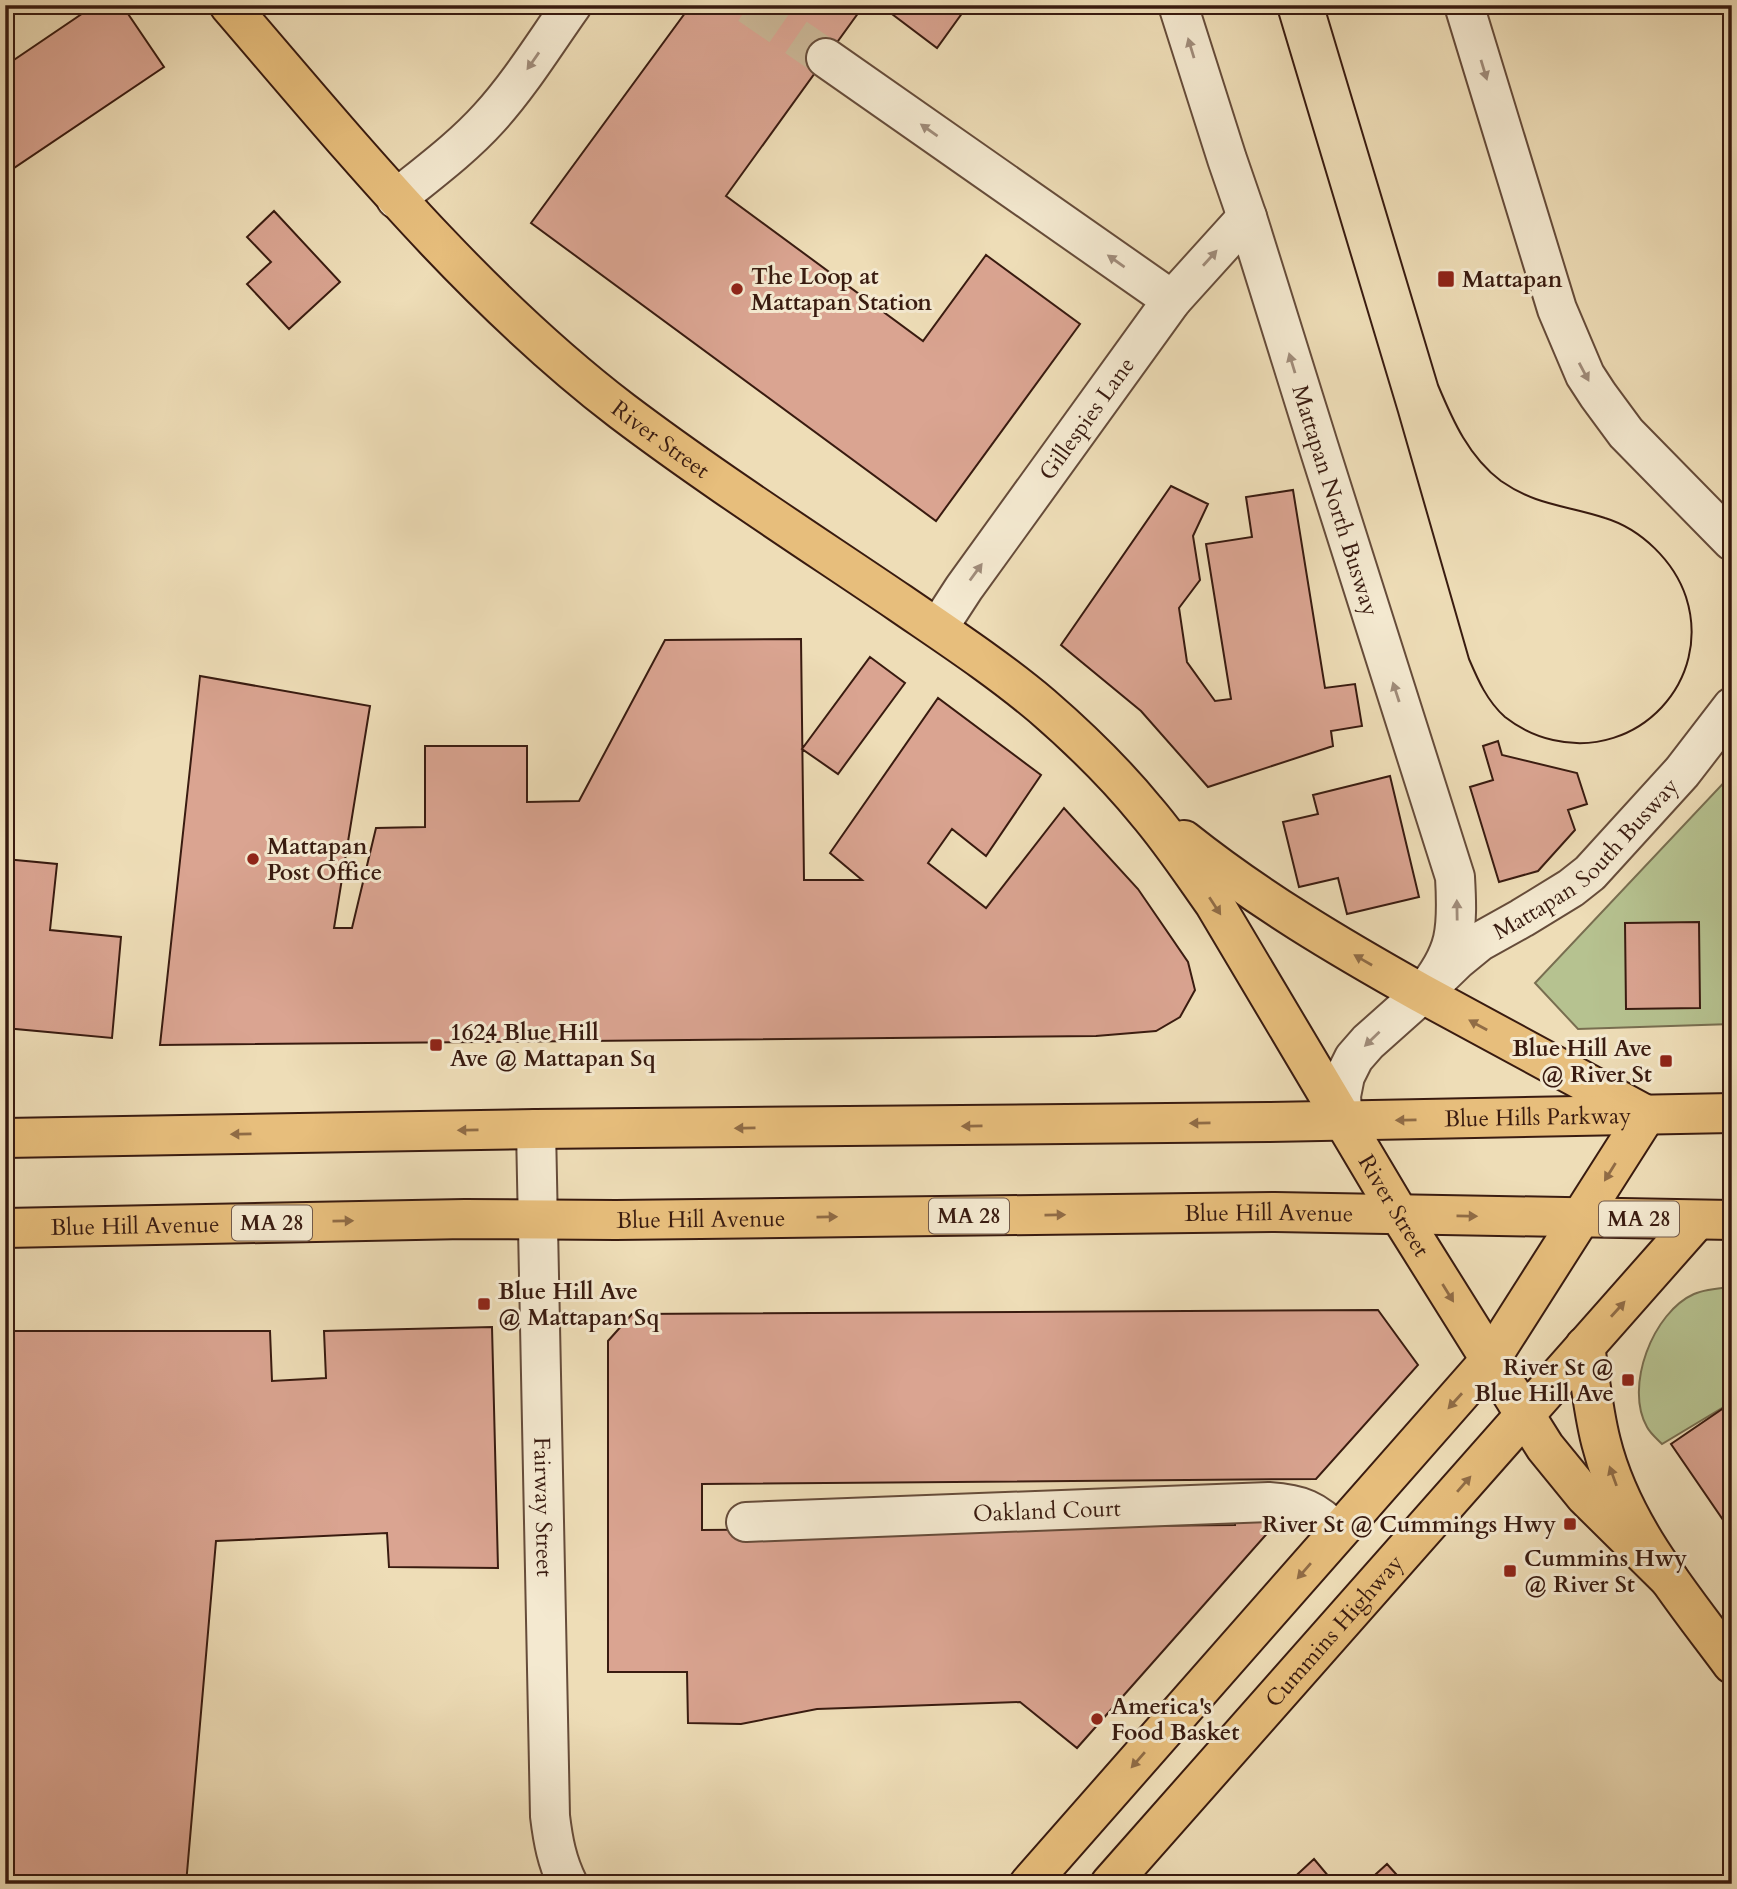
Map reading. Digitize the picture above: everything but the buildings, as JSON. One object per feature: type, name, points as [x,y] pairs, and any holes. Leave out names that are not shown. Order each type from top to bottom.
[{"type":"main road","name":"River Street","points":[[229,5],[396,199],[459,266],[578,375],[675,450],[970,650],[1044,708],[1114,774],[1147,811],[1214,903],[1399,1214],[1551,1455],[1585,1496],[1669,1578]]},
{"type":"main road","name":"River Street","points":[[1147,811],[1202,855],[1301,923],[1646,1115]]},
{"type":"main road","name":"Blue Hills Parkway","points":[[1343,1121],[1716,1113]]},
{"type":"main road","points":[[1029,1884],[1490,1360],[1646,1115]]},
{"type":"main road","points":[[5,1138],[536,1129],[1343,1121]]},
{"type":"main road","name":"Blue Hill Avenue","points":[[5,1228],[465,1219],[616,1220],[1275,1212],[1399,1214]]},
{"type":"main road","name":"MA 28","points":[[1399,1214],[1714,1220]]},
{"type":"main road","name":"Cummins Highway","points":[[1110,1884],[1585,1346],[1714,1220]]},
{"type":"main road","name":"River Street","points":[[1585,1346],[1601,1443],[1629,1516],[1669,1578],[1732,1664]]},
{"type":"street","points":[[396,199],[466,141],[488,119],[509,95],[572,5]]},
{"type":"street","name":"Mattapan North Busway","points":[[1178,5],[1455,877],[1457,922],[1452,944],[1444,963],[1423,993]]},
{"type":"street","points":[[1464,5],[1557,309],[1580,364],[1598,395],[1626,433],[1732,541]]},
{"type":"street","points":[[826,58],[1172,300]]},
{"type":"street","name":"Gillespies Lane","points":[[938,628],[1172,300],[1247,217]]},
{"type":"street","name":"Mattapan South Busway","points":[[1423,993],[1479,942],[1571,888],[1590,873],[1682,772],[1732,707]]},
{"type":"street","points":[[1343,1121],[1341,1096],[1345,1076],[1354,1058],[1423,993]]},
{"type":"street","name":"Fairway Street","points":[[536,1129],[550,1816],[554,1845],[561,1871],[568,1884]]},
{"type":"street","name":"Oakland Court","points":[[746,1522],[1269,1502],[1307,1508],[1338,1533]]},
{"type":"green space","points":[[1732,774],[1732,1024],[1578,1029],[1535,983]]},
{"type":"green space","points":[[1732,1287],[1732,1402],[1662,1444],[1648,1429],[1641,1411],[1639,1392],[1646,1352],[1655,1333],[1679,1303],[1698,1292]]},
{"type":"tunnel","points":[[749,5],[826,58]]},
{"type":"tram line","points":[[1276,5],[1469,659],[1476,675],[1499,711],[1528,731],[1553,740],[1584,743],[1613,738],[1640,726],[1662,708],[1678,684],[1689,658],[1692,628],[1681,584],[1665,559],[1643,538],[1605,518],[1539,500],[1514,489],[1490,471],[1463,438],[1438,385],[1324,5]]},
{"type":"place","name":"Mattapan","points":[[1446,279]]},
{"type":"place","name":"The Loop at Mattapan Station","points":[[737,289]]},
{"type":"place","name":"Mattapan Post Office","points":[[253,859]]},
{"type":"place","name":"1624 Blue Hill Ave @ Mattapan Sq","points":[[436,1045]]},
{"type":"place","name":"Blue Hill Ave @ River St","points":[[1666,1061]]},
{"type":"place","name":"Blue Hill Ave @ Mattapan Sq","points":[[484,1304]]},
{"type":"place","name":"River St @ Blue Hill Ave","points":[[1628,1380]]},
{"type":"place","name":"River St @ Cummings Hwy","points":[[1570,1524]]},
{"type":"place","name":"Cummins Hwy @ River St","points":[[1510,1571]]},
{"type":"place","name":"America's Food Basket","points":[[1097,1719]]}]
